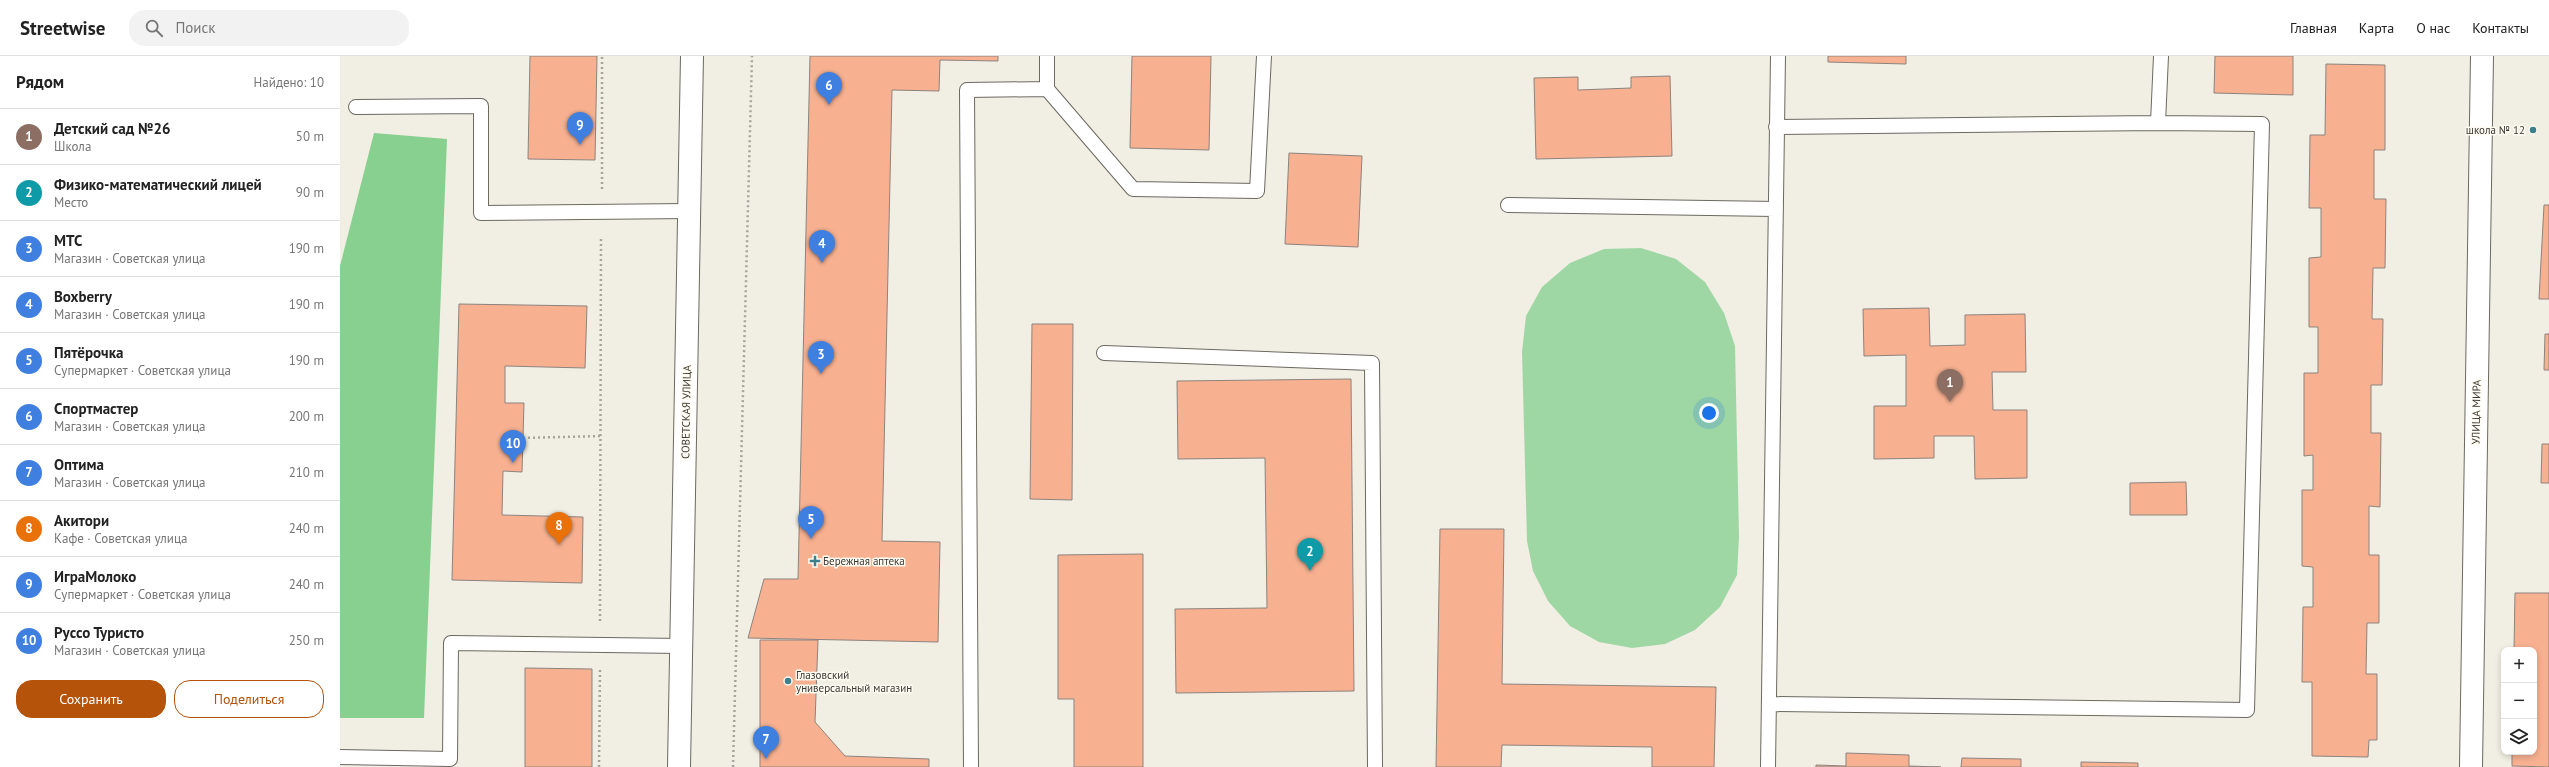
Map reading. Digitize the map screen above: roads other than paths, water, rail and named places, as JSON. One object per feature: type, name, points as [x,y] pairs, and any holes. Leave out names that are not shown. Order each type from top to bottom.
[{"type":"street","name":"СОВЕТСКАЯ УЛИЦА","points":[[679,767],[692,56]]},
{"type":"street","name":"УЛИЦА МИРА","points":[[2471,767],[2482,56]]},
{"type":"lane","points":[[1047,56],[1047,89],[1133,189],[1257,191],[1264,56]]},
{"type":"lane","points":[[1768,767],[1778,56]]},
{"type":"lane","points":[[2158,123],[2161,56]]},
{"type":"lane","points":[[971,767],[967,90],[1047,89]]},
{"type":"lane","points":[[356,106],[481,106],[481,213],[601,213],[689,210]]},
{"type":"lane","points":[[1770,704],[2247,710],[2262,124],[2158,123],[1776,127]]},
{"type":"lane","points":[[1508,206],[1776,209]]},
{"type":"lane","points":[[1104,354],[1372,363],[1375,767]]},
{"type":"lane","points":[[340,757],[450,759],[452,642],[600,646],[682,646]]},
{"type":"place","name":"Спортмастер","points":[[829,105]]},
{"type":"place","name":"школа № 12","points":[[2533,130]]},
{"type":"place","name":"ИграМолоко","points":[[580,145]]},
{"type":"place","name":"Boxberry","points":[[822,263]]},
{"type":"place","name":"МТС","points":[[821,374]]},
{"type":"place","name":"Детский сад №26","points":[[1950,402]]},
{"type":"place","name":"Руссо Туристо","points":[[513,463]]},
{"type":"place","name":"Пятёрочка","points":[[811,539]]},
{"type":"place","name":"Акитори","points":[[559,545]]},
{"type":"place","name":"Бережная аптека","points":[[815,561]]},
{"type":"place","name":"Физико-математический лицей","points":[[1310,571]]},
{"type":"place","name":"Глазовский универсальный магазин","points":[[788,681]]},
{"type":"place","name":"Оптима","points":[[766,759]]}]
